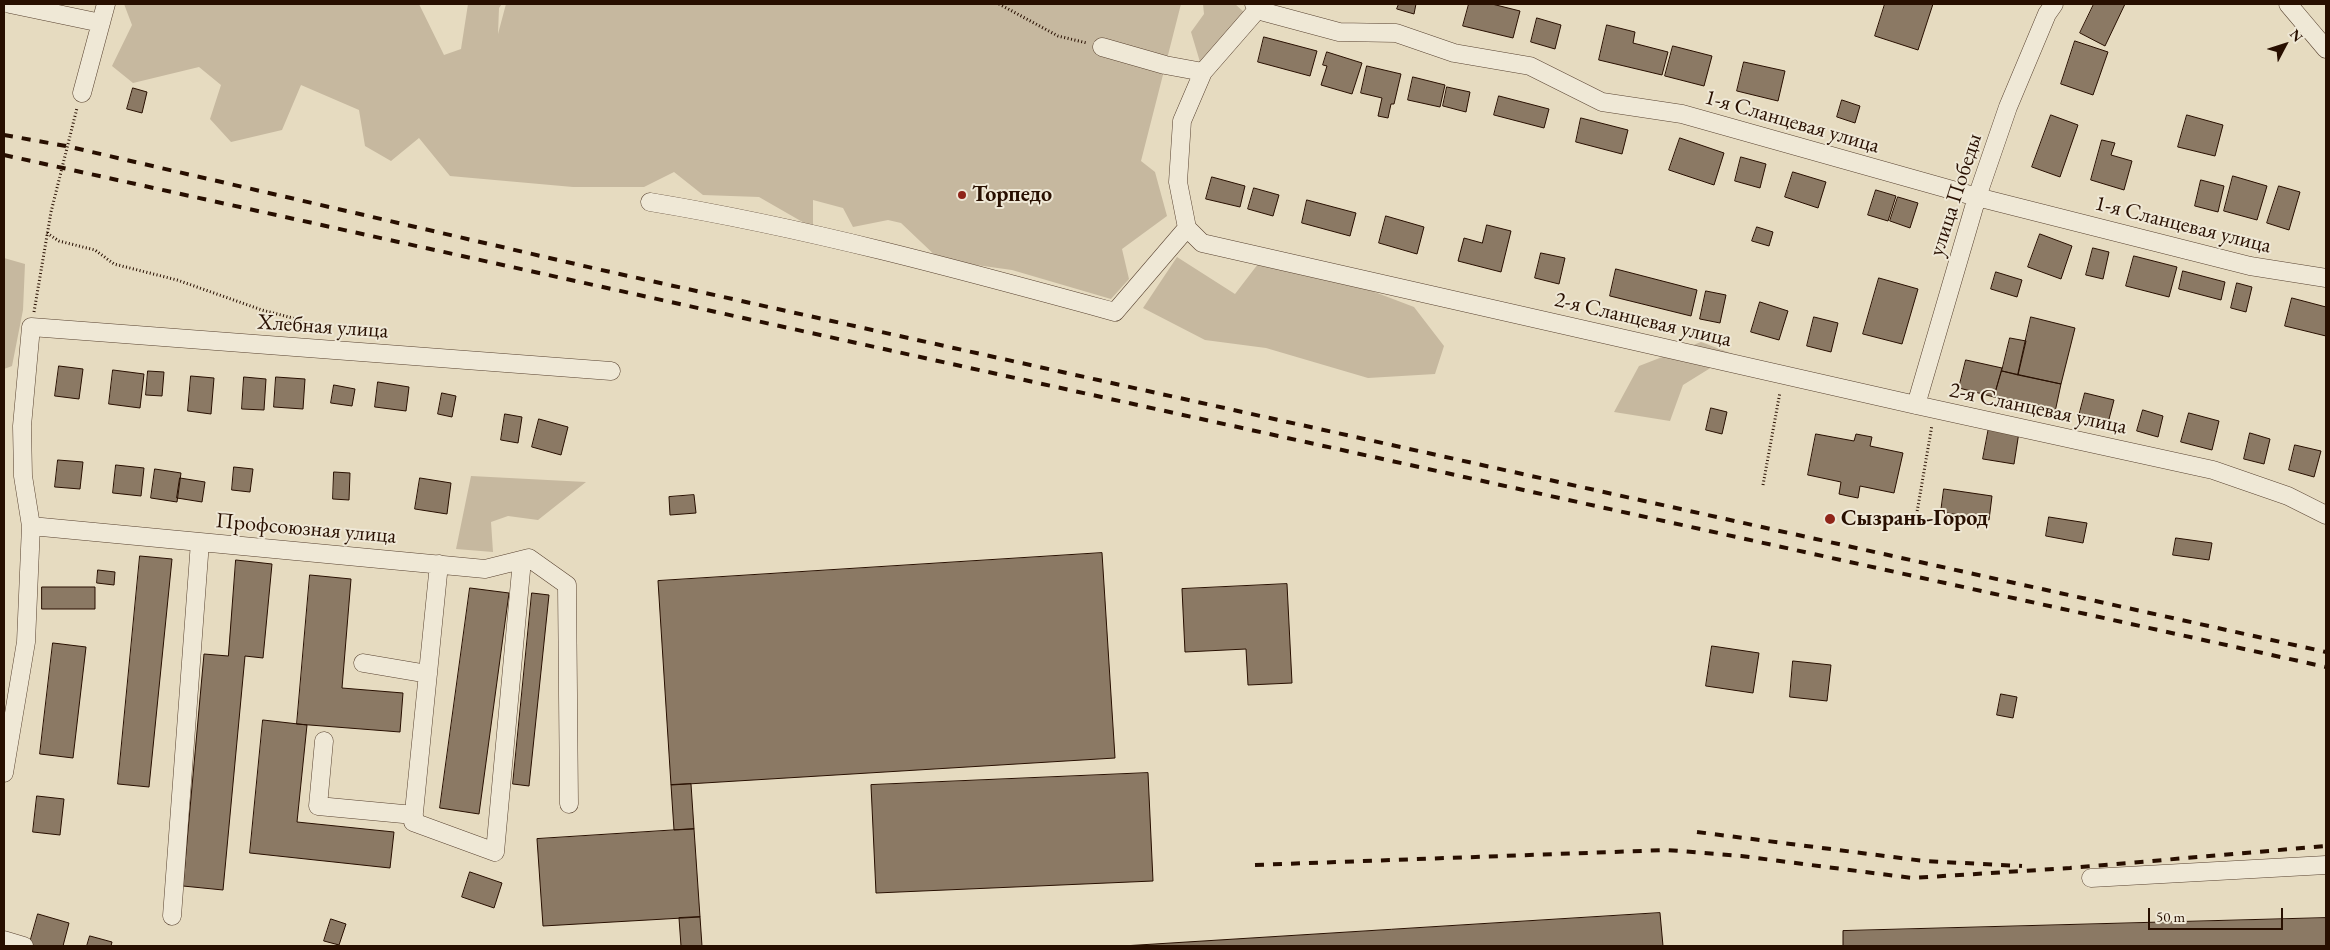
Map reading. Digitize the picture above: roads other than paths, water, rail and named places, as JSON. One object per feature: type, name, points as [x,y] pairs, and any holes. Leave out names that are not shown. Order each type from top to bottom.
[{"type":"street","points":[[10,4],[102,23]]},
{"type":"street","points":[[82,93],[106,4]]},
{"type":"street","name":"улица Победы","points":[[1916,405],[1977,197],[2008,107],[2047,14],[2054,4]]},
{"type":"street","points":[[2288,4],[2326,49]]},
{"type":"street","points":[[650,202],[709,212],[856,243],[1115,312],[1187,228],[1178,182],[1182,121],[1203,72],[1256,7]]},
{"type":"street","name":"1-я Сланцевая улица","points":[[1256,7],[1339,32],[1396,33],[1454,53],[1530,66],[1602,102],[1682,114],[1977,197],[2250,266],[2326,278]]},
{"type":"street","points":[[1102,47],[1165,65],[1203,72]]},
{"type":"street","name":"2-я Сланцевая улица","points":[[1187,228],[1202,243],[1916,405],[2213,470],[2288,496],[2326,516]]},
{"type":"street","name":"Хлебная улица","points":[[31,526],[23,476],[22,426],[31,327],[611,371]]},
{"type":"street","points":[[4,774],[26,642],[31,526]]},
{"type":"street","name":"Профсоюзная улица","points":[[31,526],[485,569],[522,560]]},
{"type":"street","points":[[172,916],[200,542]]},
{"type":"street","points":[[439,564],[413,822],[495,852],[522,560],[529,558],[567,585],[569,804]]},
{"type":"street","points":[[363,663],[428,674]]},
{"type":"street","points":[[324,741],[318,806],[414,814]]},
{"type":"street","points":[[2091,878],[2326,865]]},
{"type":"street","points":[[4,940],[24,946]]},
{"type":"railway","points":[[4,135],[66,146],[597,269],[2326,652]]},
{"type":"railway","points":[[4,155],[2326,667]]},
{"type":"railway","points":[[1697,832],[1924,861],[2022,866]]},
{"type":"railway","points":[[1255,865],[1667,850],[1741,856],[1912,878],[2070,868],[2326,846]]},
{"type":"place","name":"Торпедо","points":[[962,195]]},
{"type":"place","name":"Сызрань-Город","points":[[1830,519]]}]
